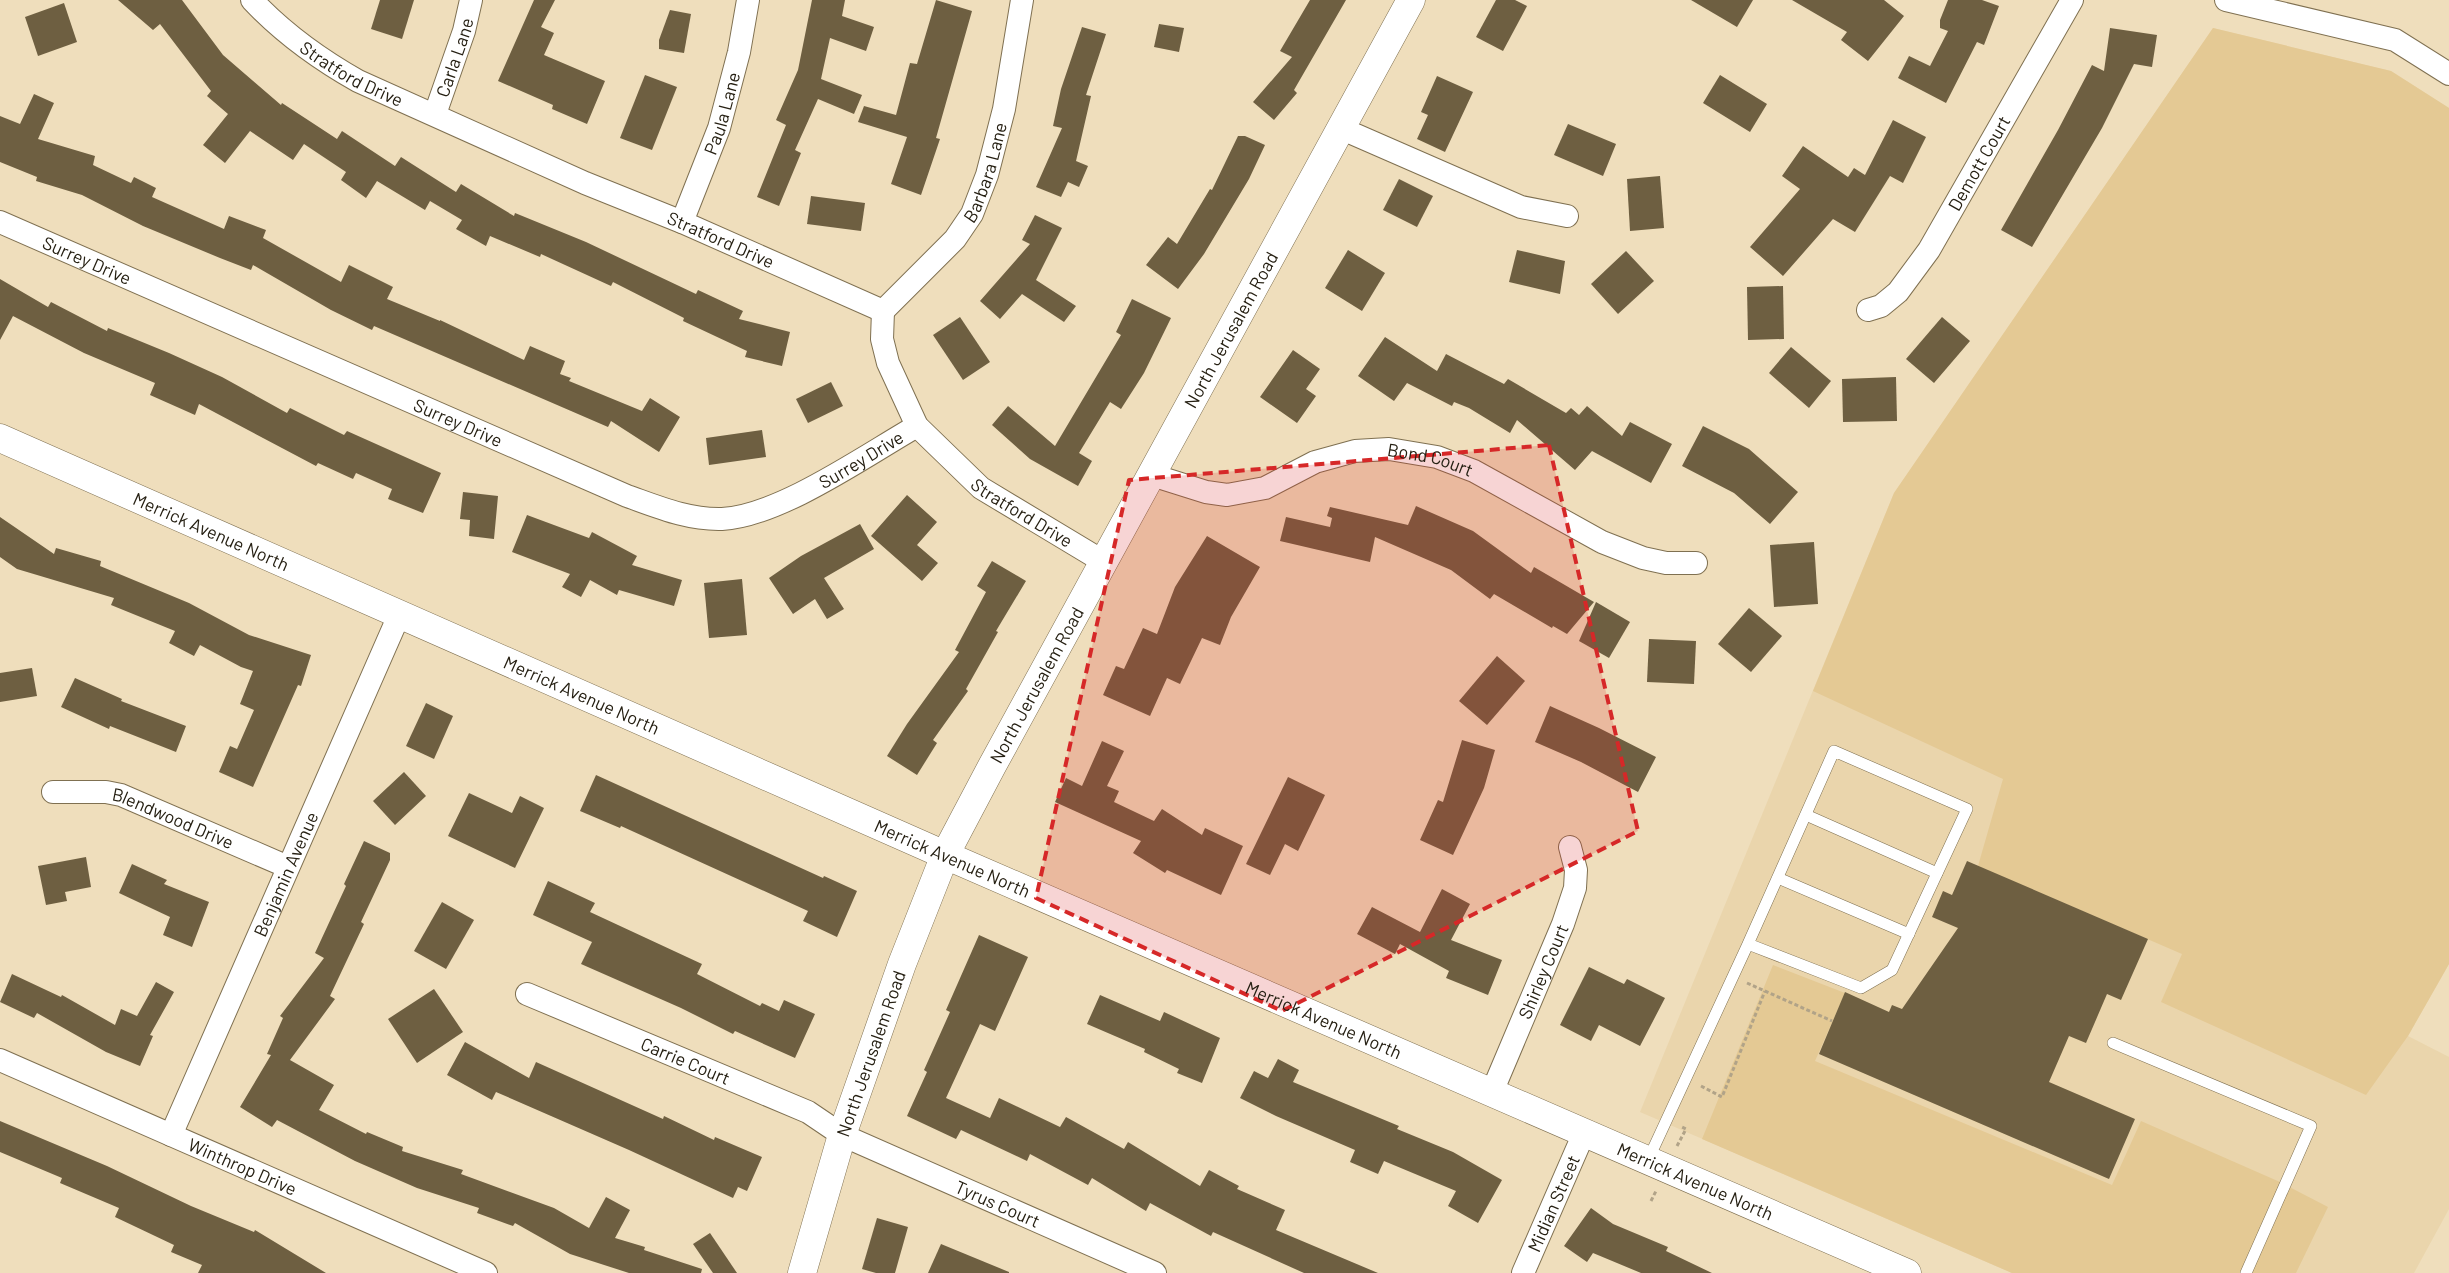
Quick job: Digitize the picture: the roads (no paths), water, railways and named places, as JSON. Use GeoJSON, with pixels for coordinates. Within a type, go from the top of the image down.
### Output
{"type":"FeatureCollection","features":[{"type":"Feature","properties":{"kind":"main road","name":"North Jerusalem Road"},"geometry":{"type":"LineString","coordinates":[[802,1273],[842,1135],[902,964],[945,855],[1411,0]]}},
{"type":"Feature","properties":{"kind":"main road","name":"Merrick Avenue North"},"geometry":{"type":"LineString","coordinates":[[0,438],[945,855],[1907,1273]]}},
{"type":"Feature","properties":{"kind":"street","name":"Stratford Drive"},"geometry":{"type":"LineString","coordinates":[[252,0],[272,21],[327,64],[358,81],[883,311],[882,339],[888,363],[918,426],[981,488],[1104,562]]}},
{"type":"Feature","properties":{"kind":"street","name":"Carla Lane"},"geometry":{"type":"LineString","coordinates":[[435,114],[464,31],[471,0]]}},
{"type":"Feature","properties":{"kind":"street","name":"Paula Lane"},"geometry":{"type":"LineString","coordinates":[[682,222],[719,128],[739,52],[748,0]]}},
{"type":"Feature","properties":{"kind":"street","name":"Barbara Lane"},"geometry":{"type":"LineString","coordinates":[[883,311],[955,239],[972,214],[987,175],[1004,109],[1022,0]]}},
{"type":"Feature","properties":{"kind":"street","name":"Demott Court"},"geometry":{"type":"LineString","coordinates":[[1868,310],[1882,306],[1898,292],[1929,250],[2072,0]]}},
{"type":"Feature","properties":{"kind":"street"},"geometry":{"type":"LineString","coordinates":[[2226,0],[2395,40],[2449,74]]}},
{"type":"Feature","properties":{"kind":"street"},"geometry":{"type":"LineString","coordinates":[[1340,128],[1521,207],[1567,216]]}},
{"type":"Feature","properties":{"kind":"street","name":"Surrey Drive"},"geometry":{"type":"LineString","coordinates":[[0,222],[626,496],[679,515],[723,519],[762,511],[802,493],[918,426]]}},
{"type":"Feature","properties":{"kind":"street","name":"Bond Court"},"geometry":{"type":"LineString","coordinates":[[1152,475],[1206,492],[1227,495],[1265,488],[1315,462],[1355,451],[1388,449],[1437,456],[1474,470],[1602,542],[1643,558],[1666,563],[1696,563]]}},
{"type":"Feature","properties":{"kind":"street","name":"Benjamin Avenue"},"geometry":{"type":"LineString","coordinates":[[171,1135],[400,613]]}},
{"type":"Feature","properties":{"kind":"street","name":"Blendwood Drive"},"geometry":{"type":"LineString","coordinates":[[53,792],[106,792],[121,795],[288,867]]}},
{"type":"Feature","properties":{"kind":"street","name":"Shirley Court"},"geometry":{"type":"LineString","coordinates":[[1492,1092],[1562,924],[1575,888],[1576,870],[1570,847]]}},
{"type":"Feature","properties":{"kind":"street","name":"Carrie Court"},"geometry":{"type":"LineString","coordinates":[[527,994],[808,1112],[842,1135]]}},
{"type":"Feature","properties":{"kind":"street","name":"Winthrop Drive"},"geometry":{"type":"LineString","coordinates":[[0,1060],[486,1273]]}},
{"type":"Feature","properties":{"kind":"street","name":"Midian Street"},"geometry":{"type":"LineString","coordinates":[[1523,1273],[1584,1133]]}},
{"type":"Feature","properties":{"kind":"street","name":"Tyrus Court"},"geometry":{"type":"LineString","coordinates":[[842,1135],[1154,1273]]}},
{"type":"Feature","properties":{"kind":"lane"},"geometry":{"type":"LineString","coordinates":[[1657,1164],[1748,944],[1834,751],[1967,809],[1892,970],[1861,988],[1748,944]]}},
{"type":"Feature","properties":{"kind":"lane"},"geometry":{"type":"LineString","coordinates":[[1806,815],[1937,873]]}},
{"type":"Feature","properties":{"kind":"lane"},"geometry":{"type":"LineString","coordinates":[[1778,878],[1909,934]]}},
{"type":"Feature","properties":{"kind":"lane"},"geometry":{"type":"LineString","coordinates":[[2112,1042],[2311,1126],[2246,1273]]}}]}
